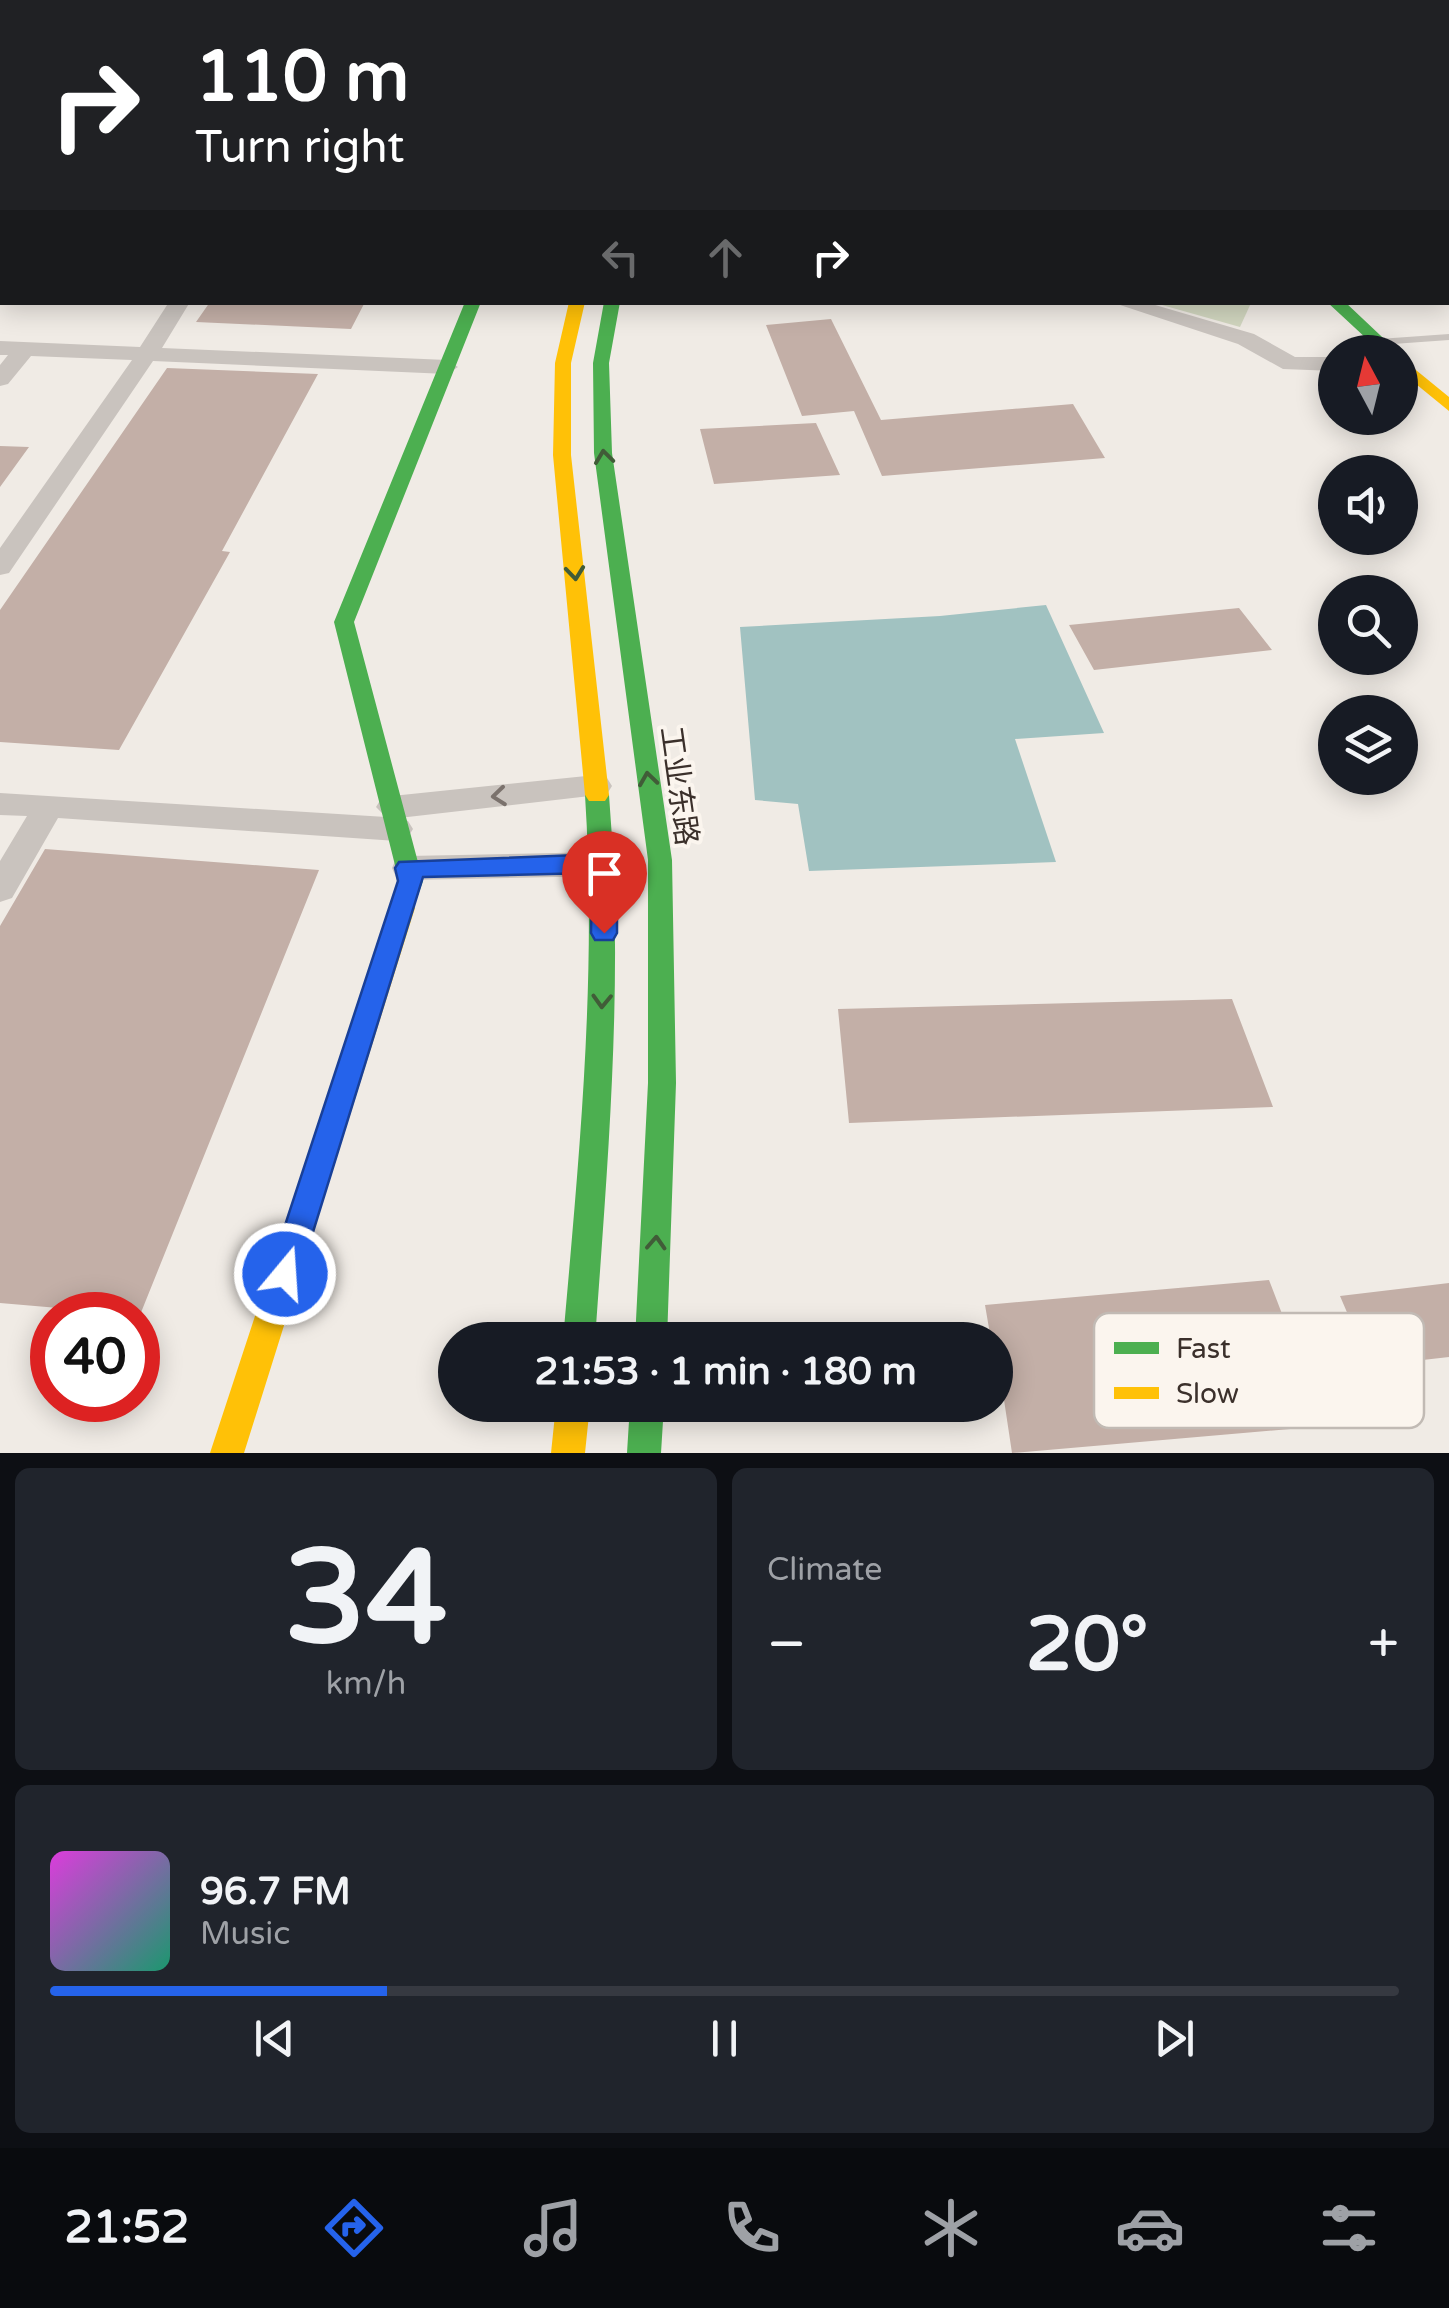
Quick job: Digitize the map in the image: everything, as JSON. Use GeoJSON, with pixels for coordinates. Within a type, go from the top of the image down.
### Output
{"type":"FeatureCollection","features":[{"type":"Feature","properties":{"kind":"main road"},"geometry":{"type":"LineString","coordinates":[[227,1453],[411,881],[344,622],[472,305]]}},
{"type":"Feature","properties":{"kind":"main road"},"geometry":{"type":"LineString","coordinates":[[575,305],[563,363],[562,455],[604,864],[599,1084],[579,1322]]}},
{"type":"Feature","properties":{"kind":"main road","name":"工业东路"},"geometry":{"type":"LineString","coordinates":[[611,305],[601,363],[603,452],[660,860],[662,1083],[651,1322]]}},
{"type":"Feature","properties":{"kind":"main road"},"geometry":{"type":"LineString","coordinates":[[1337,305],[1370,335]]}},
{"type":"Feature","properties":{"kind":"main road"},"geometry":{"type":"LineString","coordinates":[[1418,378],[1449,406]]}},
{"type":"Feature","properties":{"kind":"main road"},"geometry":{"type":"LineString","coordinates":[[568,1453],[571,1422]]}},
{"type":"Feature","properties":{"kind":"main road"},"geometry":{"type":"LineString","coordinates":[[644,1453],[646,1422]]}},
{"type":"Feature","properties":{"kind":"street"},"geometry":{"type":"LineString","coordinates":[[0,567],[178,305]]}},
{"type":"Feature","properties":{"kind":"street"},"geometry":{"type":"LineString","coordinates":[[1131,305],[1246,339],[1291,364],[1318,364]]}},
{"type":"Feature","properties":{"kind":"street"},"geometry":{"type":"LineString","coordinates":[[0,348],[447,368]]}},
{"type":"Feature","properties":{"kind":"street"},"geometry":{"type":"LineString","coordinates":[[0,380],[26,349]]}},
{"type":"Feature","properties":{"kind":"street"},"geometry":{"type":"LineString","coordinates":[[0,804],[395,818],[596,786]]}},
{"type":"Feature","properties":{"kind":"street"},"geometry":{"type":"LineString","coordinates":[[0,889],[49,806]]}},
{"type":"Feature","properties":{"kind":"street"},"geometry":{"type":"LineString","coordinates":[[408,868],[604,864]]}},
{"type":"Feature","properties":{"kind":"lane"},"geometry":{"type":"LineString","coordinates":[[1418,342],[1449,337]]}},
{"type":"Feature","properties":{"kind":"green space"},"geometry":{"type":"Polygon","coordinates":[[[1162,305],[1250,305],[1240,327],[1162,305]]]}},
{"type":"Feature","properties":{"kind":"water"},"geometry":{"type":"Polygon","coordinates":[[[1046,605],[1104,733],[1015,739],[1056,862],[809,871],[798,804],[755,800],[740,627],[940,616],[1046,605]]]}},
{"type":"Feature","properties":{"kind":"building"},"geometry":{"type":"Polygon","coordinates":[[[208,305],[363,305],[351,329],[196,322],[208,305]]]}},
{"type":"Feature","properties":{"kind":"building"},"geometry":{"type":"Polygon","coordinates":[[[831,319],[881,420],[1073,404],[1105,458],[882,476],[854,411],[802,416],[766,325],[831,319]]]}},
{"type":"Feature","properties":{"kind":"building"},"geometry":{"type":"Polygon","coordinates":[[[167,368],[318,374],[222,551],[230,552],[119,750],[0,742],[0,610],[167,368]]]}},
{"type":"Feature","properties":{"kind":"building"},"geometry":{"type":"Polygon","coordinates":[[[816,423],[840,475],[714,484],[700,429],[816,423]]]}},
{"type":"Feature","properties":{"kind":"building"},"geometry":{"type":"Polygon","coordinates":[[[0,446],[29,447],[0,487],[0,446]]]}},
{"type":"Feature","properties":{"kind":"building"},"geometry":{"type":"Polygon","coordinates":[[[1239,608],[1272,650],[1094,670],[1069,625],[1239,608]]]}},
{"type":"Feature","properties":{"kind":"building"},"geometry":{"type":"Polygon","coordinates":[[[45,849],[319,870],[149,1292],[30,1292],[30,1306],[0,1303],[0,926],[45,849]]]}},
{"type":"Feature","properties":{"kind":"building"},"geometry":{"type":"Polygon","coordinates":[[[1232,999],[1273,1107],[849,1123],[838,1009],[1232,999]]]}},
{"type":"Feature","properties":{"kind":"building"},"geometry":{"type":"Polygon","coordinates":[[[1269,1280],[1282,1313],[1094,1313],[1094,1428],[1302,1428],[1012,1453],[1007,1422],[1013,1422],[1013,1322],[988,1322],[985,1305],[1269,1280]]]}},
{"type":"Feature","properties":{"kind":"building"},"geometry":{"type":"Polygon","coordinates":[[[1449,1283],[1449,1357],[1424,1360],[1424,1313],[1347,1313],[1340,1296],[1449,1283]]]}},
{"type":"Feature","properties":{"kind":"traffic: fast"},"geometry":{"type":"LineString","coordinates":[[402,908],[411,881],[344,622],[472,305]]}},
{"type":"Feature","properties":{"kind":"traffic: fast"},"geometry":{"type":"LineString","coordinates":[[611,305],[601,363],[603,453],[660,860],[662,1083],[652,1322]]}},
{"type":"Feature","properties":{"kind":"traffic: fast"},"geometry":{"type":"LineString","coordinates":[[1338,305],[1371,335]]}},
{"type":"Feature","properties":{"kind":"traffic: fast"},"geometry":{"type":"LineString","coordinates":[[580,1322],[603,1000],[604,931],[597,795]]}},
{"type":"Feature","properties":{"kind":"traffic: fast"},"geometry":{"type":"LineString","coordinates":[[644,1453],[646,1422]]}},
{"type":"Feature","properties":{"kind":"traffic: slow"},"geometry":{"type":"LineString","coordinates":[[576,305],[563,363],[562,455],[597,795]]}},
{"type":"Feature","properties":{"kind":"traffic: slow"},"geometry":{"type":"LineString","coordinates":[[1418,378],[1449,406]]}},
{"type":"Feature","properties":{"kind":"traffic: slow"},"geometry":{"type":"LineString","coordinates":[[227,1453],[402,908]]}},
{"type":"Feature","properties":{"kind":"traffic: slow"},"geometry":{"type":"LineString","coordinates":[[568,1453],[571,1422]]}},
{"type":"Feature","properties":{"kind":"route"},"geometry":{"type":"LineString","coordinates":[[285,1274],[411,881],[408,868],[604,864],[604,933]]}}]}
